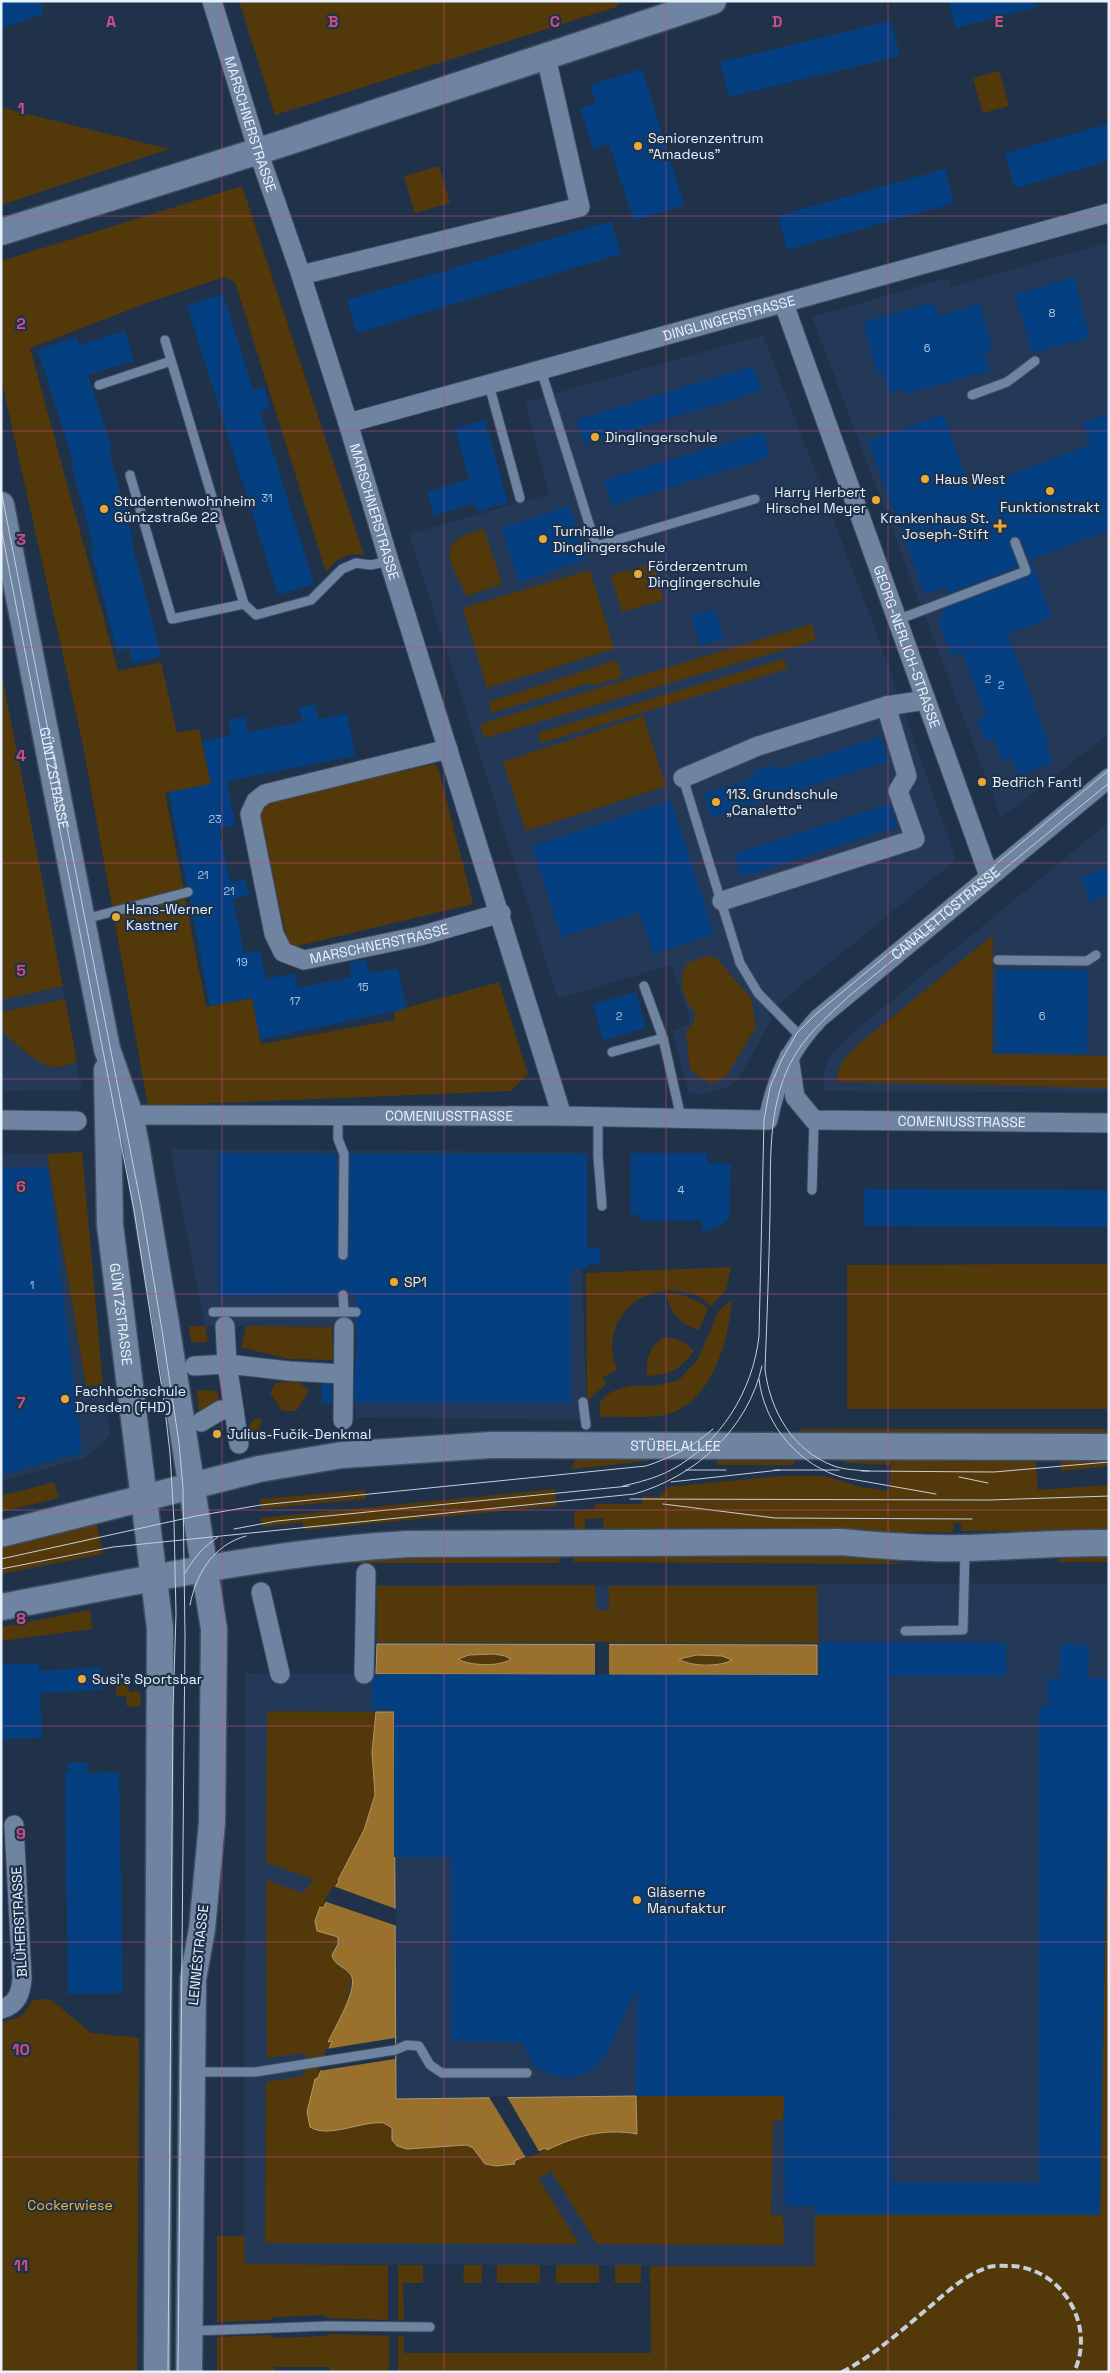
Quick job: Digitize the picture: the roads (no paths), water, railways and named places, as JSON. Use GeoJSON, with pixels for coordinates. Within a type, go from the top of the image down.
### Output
{"type":"FeatureCollection","features":[{"type":"Feature","properties":{"kind":"main road"},"geometry":{"type":"LineString","coordinates":[[1,232],[546,58],[665,9],[713,1]]}},
{"type":"Feature","properties":{"kind":"main road","name":"GÜNTZSTRASSE"},"geometry":{"type":"LineString","coordinates":[[1,505],[107,1049],[130,1115],[205,1569]]}},
{"type":"Feature","properties":{"kind":"main road","name":"GÜNTZSTRASSE"},"geometry":{"type":"LineString","coordinates":[[107,1049],[110,1225],[155,1578]]}},
{"type":"Feature","properties":{"kind":"main road","name":"STÜBELALLEE"},"geometry":{"type":"LineString","coordinates":[[1,1534],[244,1473],[342,1455],[491,1445],[1109,1447]]}},
{"type":"Feature","properties":{"kind":"main road"},"geometry":{"type":"LineString","coordinates":[[1,1607],[205,1569],[346,1547],[407,1544],[842,1542],[907,1548],[965,1548],[1109,1543]]}},
{"type":"Feature","properties":{"kind":"main road","name":"LENNÉSTRASSE"},"geometry":{"type":"LineString","coordinates":[[188,2372],[193,1979],[202,1928],[212,1824],[214,1629],[205,1569]]}},
{"type":"Feature","properties":{"kind":"main road"},"geometry":{"type":"LineString","coordinates":[[155,1578],[160,1628],[157,2372]]}},
{"type":"Feature","properties":{"kind":"street","name":"MARSCHNERSTRASSE"},"geometry":{"type":"LineString","coordinates":[[212,1],[258,151],[301,275],[348,423],[389,561],[501,913],[562,1116]]}},
{"type":"Feature","properties":{"kind":"street"},"geometry":{"type":"LineString","coordinates":[[301,275],[580,207],[546,58]]}},
{"type":"Feature","properties":{"kind":"street","name":"DINGLINGERSTRASSE"},"geometry":{"type":"LineString","coordinates":[[348,423],[1109,213]]}},
{"type":"Feature","properties":{"kind":"street","name":"GEORG-NERLICH-STRASSE"},"geometry":{"type":"LineString","coordinates":[[784,304],[989,876]]}},
{"type":"Feature","properties":{"kind":"street"},"geometry":{"type":"LineString","coordinates":[[684,778],[758,746],[886,706],[926,700]]}},
{"type":"Feature","properties":{"kind":"street"},"geometry":{"type":"LineString","coordinates":[[722,901],[915,838],[898,791],[907,776],[886,706]]}},
{"type":"Feature","properties":{"kind":"street","name":"MARSCHNERSTRASSE"},"geometry":{"type":"LineString","coordinates":[[448,748],[265,794],[256,801],[250,814],[274,934],[283,952],[304,960],[420,936],[501,913]]}},
{"type":"Feature","properties":{"kind":"street","name":"CANALETTOSTRASSE"},"geometry":{"type":"LineString","coordinates":[[768,1120],[774,1088],[788,1057],[801,1037],[844,995],[1109,778]]}},
{"type":"Feature","properties":{"kind":"street"},"geometry":{"type":"LineString","coordinates":[[788,1057],[795,1097],[814,1120]]}},
{"type":"Feature","properties":{"kind":"street","name":"COMENIUSSTRASSE"},"geometry":{"type":"LineString","coordinates":[[130,1115],[562,1116],[768,1120]]}},
{"type":"Feature","properties":{"kind":"street"},"geometry":{"type":"LineString","coordinates":[[1,1120],[78,1122]]}},
{"type":"Feature","properties":{"kind":"street","name":"COMENIUSSTRASSE"},"geometry":{"type":"LineString","coordinates":[[814,1120],[1109,1123]]}},
{"type":"Feature","properties":{"kind":"street"},"geometry":{"type":"LineString","coordinates":[[343,1420],[343,1374],[348,1317]]}},
{"type":"Feature","properties":{"kind":"street"},"geometry":{"type":"LineString","coordinates":[[224,1326],[227,1364],[239,1444]]}},
{"type":"Feature","properties":{"kind":"street"},"geometry":{"type":"LineString","coordinates":[[194,1366],[227,1364],[289,1371],[343,1374]]}},
{"type":"Feature","properties":{"kind":"street"},"geometry":{"type":"LineString","coordinates":[[201,1422],[221,1410],[234,1410]]}},
{"type":"Feature","properties":{"kind":"street"},"geometry":{"type":"LineString","coordinates":[[364,1674],[366,1573]]}},
{"type":"Feature","properties":{"kind":"street"},"geometry":{"type":"LineString","coordinates":[[260,1592],[280,1674]]}},
{"type":"Feature","properties":{"kind":"street","name":"BLÜHERSTRASSE"},"geometry":{"type":"LineString","coordinates":[[1,2009],[8,2007],[18,1999],[22,1978],[14,1825]]}},
{"type":"Feature","properties":{"kind":"lane"},"geometry":{"type":"LineString","coordinates":[[164,340],[244,604],[256,615],[311,600],[342,569],[356,563],[371,565],[389,561]]}},
{"type":"Feature","properties":{"kind":"lane"},"geometry":{"type":"LineString","coordinates":[[99,385],[171,361]]}},
{"type":"Feature","properties":{"kind":"lane"},"geometry":{"type":"LineString","coordinates":[[972,395],[1008,382],[1034,361]]}},
{"type":"Feature","properties":{"kind":"lane"},"geometry":{"type":"LineString","coordinates":[[541,370],[596,546],[755,499]]}},
{"type":"Feature","properties":{"kind":"lane"},"geometry":{"type":"LineString","coordinates":[[488,385],[520,498]]}},
{"type":"Feature","properties":{"kind":"lane"},"geometry":{"type":"LineString","coordinates":[[130,475],[172,619],[244,604]]}},
{"type":"Feature","properties":{"kind":"lane"},"geometry":{"type":"LineString","coordinates":[[897,620],[1026,571],[1015,542]]}},
{"type":"Feature","properties":{"kind":"lane"},"geometry":{"type":"LineString","coordinates":[[684,778],[740,963],[747,978],[758,993],[801,1037]]}},
{"type":"Feature","properties":{"kind":"lane"},"geometry":{"type":"LineString","coordinates":[[82,920],[188,892]]}},
{"type":"Feature","properties":{"kind":"lane"},"geometry":{"type":"LineString","coordinates":[[998,960],[1087,961],[1096,955]]}},
{"type":"Feature","properties":{"kind":"lane"},"geometry":{"type":"LineString","coordinates":[[644,986],[663,1038],[681,1118]]}},
{"type":"Feature","properties":{"kind":"lane"},"geometry":{"type":"LineString","coordinates":[[612,1052],[663,1038]]}},
{"type":"Feature","properties":{"kind":"lane"},"geometry":{"type":"LineString","coordinates":[[338,1116],[338,1139],[344,1154],[343,1255]]}},
{"type":"Feature","properties":{"kind":"lane"},"geometry":{"type":"LineString","coordinates":[[598,1117],[598,1156],[602,1206]]}},
{"type":"Feature","properties":{"kind":"lane"},"geometry":{"type":"LineString","coordinates":[[812,1190],[814,1120]]}},
{"type":"Feature","properties":{"kind":"lane"},"geometry":{"type":"LineString","coordinates":[[213,1312],[348,1317],[343,1295]]}},
{"type":"Feature","properties":{"kind":"lane"},"geometry":{"type":"LineString","coordinates":[[583,1402],[586,1425]]}},
{"type":"Feature","properties":{"kind":"lane"},"geometry":{"type":"LineString","coordinates":[[905,1631],[963,1630],[965,1548]]}},
{"type":"Feature","properties":{"kind":"lane"},"geometry":{"type":"LineString","coordinates":[[191,2072],[255,2072],[395,2050],[407,2045],[419,2046],[430,2065],[442,2073],[527,2073]]}},
{"type":"Feature","properties":{"kind":"lane"},"geometry":{"type":"LineString","coordinates":[[189,2331],[328,2326],[430,2327]]}},
{"type":"Feature","properties":{"kind":"tram line"},"geometry":{"type":"LineString","coordinates":[[1,490],[142,1210],[179,1443],[183,1488],[185,1637],[178,2372]]}},
{"type":"Feature","properties":{"kind":"tram line"},"geometry":{"type":"LineString","coordinates":[[1,528],[134,1210],[164,1401],[170,1453],[176,1614],[173,1708],[168,2372]]}},
{"type":"Feature","properties":{"kind":"tram line"},"geometry":{"type":"LineString","coordinates":[[623,1486],[648,1480],[665,1473],[689,1459],[705,1446],[731,1414],[750,1376],[759,1336],[764,1120],[770,1087],[782,1059],[797,1033],[816,1014],[1109,770]]}},
{"type":"Feature","properties":{"kind":"tram line"},"geometry":{"type":"LineString","coordinates":[[869,1471],[834,1466],[819,1459],[795,1440],[778,1414],[768,1385],[765,1369],[771,1157],[774,1118],[783,1082],[795,1054],[816,1028],[849,996],[1109,783]]}},
{"type":"Feature","properties":{"kind":"tram line"},"geometry":{"type":"LineString","coordinates":[[1,1569],[113,1547],[634,1494],[678,1476],[698,1463],[716,1447],[745,1410],[755,1389],[762,1366]]}},
{"type":"Feature","properties":{"kind":"tram line"},"geometry":{"type":"LineString","coordinates":[[759,1379],[762,1396],[777,1428],[787,1442],[813,1464],[845,1478],[936,1494]]}},
{"type":"Feature","properties":{"kind":"tram line"},"geometry":{"type":"LineString","coordinates":[[1,1559],[196,1516],[261,1505],[646,1466],[681,1451],[713,1429]]}},
{"type":"Feature","properties":{"kind":"tram line"},"geometry":{"type":"LineString","coordinates":[[861,1471],[994,1472],[1109,1462]]}},
{"type":"Feature","properties":{"kind":"tram line"},"geometry":{"type":"LineString","coordinates":[[686,1470],[726,1470]]}},
{"type":"Feature","properties":{"kind":"tram line"},"geometry":{"type":"LineString","coordinates":[[774,1470],[839,1470]]}},
{"type":"Feature","properties":{"kind":"tram line"},"geometry":{"type":"LineString","coordinates":[[671,1482],[780,1470]]}},
{"type":"Feature","properties":{"kind":"tram line"},"geometry":{"type":"LineString","coordinates":[[959,1477],[988,1483]]}},
{"type":"Feature","properties":{"kind":"tram line"},"geometry":{"type":"LineString","coordinates":[[234,1529],[277,1521],[629,1486]]}},
{"type":"Feature","properties":{"kind":"tram line"},"geometry":{"type":"LineString","coordinates":[[630,1499],[989,1500],[1109,1496]]}},
{"type":"Feature","properties":{"kind":"tram line"},"geometry":{"type":"LineString","coordinates":[[663,1504],[775,1518],[972,1519]]}},
{"type":"Feature","properties":{"kind":"tram line"},"geometry":{"type":"LineString","coordinates":[[190,1605],[197,1582],[208,1562],[224,1546],[246,1536]]}},
{"type":"Feature","properties":{"kind":"tram line"},"geometry":{"type":"LineString","coordinates":[[185,1573],[199,1553],[218,1537]]}},
{"type":"Feature","properties":{"kind":"railway"},"geometry":{"type":"LineString","coordinates":[[842,2372],[878,2349],[952,2288],[979,2271],[992,2266],[1012,2266],[1030,2270],[1046,2277],[1060,2289],[1070,2303],[1077,2319],[1081,2336],[1080,2354],[1074,2372]]}},
{"type":"Feature","properties":{"kind":"place","name":"Seniorenzentrum \"Amadeus\""},"geometry":{"type":"Point","coordinates":[638,146]}},
{"type":"Feature","properties":{"kind":"place","name":"Dinglingerschule"},"geometry":{"type":"Point","coordinates":[595,437]}},
{"type":"Feature","properties":{"kind":"place","name":"Haus West"},"geometry":{"type":"Point","coordinates":[925,479]}},
{"type":"Feature","properties":{"kind":"place","name":"Funktionstrakt"},"geometry":{"type":"Point","coordinates":[1050,491]}},
{"type":"Feature","properties":{"kind":"place","name":"Harry Herbert Hirschel Meyer"},"geometry":{"type":"Point","coordinates":[876,500]}},
{"type":"Feature","properties":{"kind":"place","name":"Studentenwohnheim Güntzstraße 22"},"geometry":{"type":"Point","coordinates":[104,509]}},
{"type":"Feature","properties":{"kind":"place","name":"Krankenhaus St. Joseph-Stift"},"geometry":{"type":"Point","coordinates":[1000,526]}},
{"type":"Feature","properties":{"kind":"place","name":"Turnhalle Dinglingerschule"},"geometry":{"type":"Point","coordinates":[543,539]}},
{"type":"Feature","properties":{"kind":"place","name":"Förderzentrum Dinglingerschule"},"geometry":{"type":"Point","coordinates":[638,574]}},
{"type":"Feature","properties":{"kind":"place","name":"Bedřich Fantl"},"geometry":{"type":"Point","coordinates":[982,782]}},
{"type":"Feature","properties":{"kind":"place","name":"113. Grundschule „Canaletto“"},"geometry":{"type":"Point","coordinates":[716,802]}},
{"type":"Feature","properties":{"kind":"place","name":"Hans-Werner Kastner"},"geometry":{"type":"Point","coordinates":[116,917]}},
{"type":"Feature","properties":{"kind":"place","name":"SP1"},"geometry":{"type":"Point","coordinates":[394,1282]}},
{"type":"Feature","properties":{"kind":"place","name":"Fachhochschule Dresden (FHD)"},"geometry":{"type":"Point","coordinates":[65,1399]}},
{"type":"Feature","properties":{"kind":"place","name":"Julius-Fučík-Denkmal"},"geometry":{"type":"Point","coordinates":[217,1434]}},
{"type":"Feature","properties":{"kind":"place","name":"Susi's Sportsbar"},"geometry":{"type":"Point","coordinates":[82,1679]}},
{"type":"Feature","properties":{"kind":"place","name":"Gläserne Manufaktur"},"geometry":{"type":"Point","coordinates":[637,1900]}},
{"type":"Feature","properties":{"kind":"park label","name":"Cockerwiese"},"geometry":{"type":"Point","coordinates":[70,2205]}}]}
